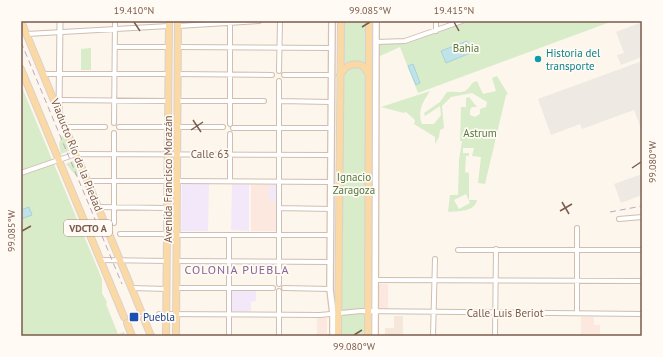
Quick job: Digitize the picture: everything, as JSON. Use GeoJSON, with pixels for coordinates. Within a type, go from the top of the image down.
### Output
{"type":"FeatureCollection","features":[{"type":"Feature","properties":{"kind":"main road","name":"Viaducto Río de la Piedad"},"geometry":{"type":"LineString","coordinates":[[21,21],[132,288],[140,311]]}},
{"type":"Feature","properties":{"kind":"main road"},"geometry":{"type":"LineString","coordinates":[[332,21],[330,289],[338,336]]}},
{"type":"Feature","properties":{"kind":"main road"},"geometry":{"type":"LineString","coordinates":[[333,336],[335,314],[341,21]]}},
{"type":"Feature","properties":{"kind":"main road"},"geometry":{"type":"LineString","coordinates":[[369,21],[368,218],[371,312],[375,336]]}},
{"type":"Feature","properties":{"kind":"main road"},"geometry":{"type":"LineString","coordinates":[[368,336],[375,280],[374,214],[376,21]]}},
{"type":"Feature","properties":{"kind":"main road","name":"Avenida Francisco Morazán"},"geometry":{"type":"LineString","coordinates":[[176,336],[178,23]]}},
{"type":"Feature","properties":{"kind":"main road","name":"Avenida Francisco Morazán"},"geometry":{"type":"LineString","coordinates":[[166,336],[169,24]]}},
{"type":"Feature","properties":{"kind":"main road"},"geometry":{"type":"LineString","coordinates":[[340,76],[346,67],[353,64],[363,66],[369,75]]}},
{"type":"Feature","properties":{"kind":"main road","name":"Viaducto Río de la Piedad"},"geometry":{"type":"LineString","coordinates":[[21,69],[132,336]]}},
{"type":"Feature","properties":{"kind":"main road"},"geometry":{"type":"LineString","coordinates":[[368,207],[374,214]]}},
{"type":"Feature","properties":{"kind":"main road"},"geometry":{"type":"LineString","coordinates":[[368,218],[374,214]]}},
{"type":"Feature","properties":{"kind":"main road"},"geometry":{"type":"LineString","coordinates":[[144,319],[151,336]]}},
{"type":"Feature","properties":{"kind":"street"},"geometry":{"type":"LineString","coordinates":[[59,113],[60,21]]}},
{"type":"Feature","properties":{"kind":"street"},"geometry":{"type":"LineString","coordinates":[[114,123],[115,21]]}},
{"type":"Feature","properties":{"kind":"street"},"geometry":{"type":"LineString","coordinates":[[178,23],[259,21]]}},
{"type":"Feature","properties":{"kind":"street"},"geometry":{"type":"LineString","coordinates":[[279,71],[280,21]]}},
{"type":"Feature","properties":{"kind":"street"},"geometry":{"type":"LineString","coordinates":[[436,21],[436,31]]}},
{"type":"Feature","properties":{"kind":"street"},"geometry":{"type":"LineString","coordinates":[[376,42],[405,41],[462,21]]}},
{"type":"Feature","properties":{"kind":"street"},"geometry":{"type":"LineString","coordinates":[[230,22],[230,124]]}},
{"type":"Feature","properties":{"kind":"street"},"geometry":{"type":"LineString","coordinates":[[26,34],[115,29],[169,24]]}},
{"type":"Feature","properties":{"kind":"street"},"geometry":{"type":"LineString","coordinates":[[115,47],[168,47]]}},
{"type":"Feature","properties":{"kind":"street"},"geometry":{"type":"LineString","coordinates":[[177,48],[331,48]]}},
{"type":"Feature","properties":{"kind":"street"},"geometry":{"type":"LineString","coordinates":[[43,74],[168,74]]}},
{"type":"Feature","properties":{"kind":"street"},"geometry":{"type":"LineString","coordinates":[[177,74],[272,75]]}},
{"type":"Feature","properties":{"kind":"street"},"geometry":{"type":"LineString","coordinates":[[284,75],[331,75]]}},
{"type":"Feature","properties":{"kind":"street"},"geometry":{"type":"LineString","coordinates":[[279,82],[279,284]]}},
{"type":"Feature","properties":{"kind":"street"},"geometry":{"type":"LineString","coordinates":[[60,100],[168,101]]}},
{"type":"Feature","properties":{"kind":"street"},"geometry":{"type":"LineString","coordinates":[[177,101],[264,101]]}},
{"type":"Feature","properties":{"kind":"street"},"geometry":{"type":"LineString","coordinates":[[279,101],[331,102]]}},
{"type":"Feature","properties":{"kind":"street"},"geometry":{"type":"LineString","coordinates":[[65,127],[105,127]]}},
{"type":"Feature","properties":{"kind":"street"},"geometry":{"type":"LineString","coordinates":[[119,127],[168,127]]}},
{"type":"Feature","properties":{"kind":"street"},"geometry":{"type":"LineString","coordinates":[[177,127],[223,128]]}},
{"type":"Feature","properties":{"kind":"street"},"geometry":{"type":"LineString","coordinates":[[233,128],[331,128]]}},
{"type":"Feature","properties":{"kind":"street"},"geometry":{"type":"LineString","coordinates":[[114,133],[114,223]]}},
{"type":"Feature","properties":{"kind":"street"},"geometry":{"type":"LineString","coordinates":[[230,134],[230,181]]}},
{"type":"Feature","properties":{"kind":"street","name":"Calle 63"},"geometry":{"type":"LineString","coordinates":[[21,173],[76,154],[331,155]]}},
{"type":"Feature","properties":{"kind":"street"},"geometry":{"type":"LineString","coordinates":[[87,181],[168,181]]}},
{"type":"Feature","properties":{"kind":"street"},"geometry":{"type":"LineString","coordinates":[[177,181],[331,182]]}},
{"type":"Feature","properties":{"kind":"street"},"geometry":{"type":"LineString","coordinates":[[98,207],[167,208]]}},
{"type":"Feature","properties":{"kind":"street"},"geometry":{"type":"LineString","coordinates":[[279,208],[331,209]]}},
{"type":"Feature","properties":{"kind":"street"},"geometry":{"type":"LineString","coordinates":[[619,219],[642,218]]}},
{"type":"Feature","properties":{"kind":"street"},"geometry":{"type":"LineString","coordinates":[[577,228],[577,313]]}},
{"type":"Feature","properties":{"kind":"street"},"geometry":{"type":"LineString","coordinates":[[120,234],[167,234]]}},
{"type":"Feature","properties":{"kind":"street"},"geometry":{"type":"LineString","coordinates":[[176,235],[330,236]]}},
{"type":"Feature","properties":{"kind":"street"},"geometry":{"type":"LineString","coordinates":[[229,235],[229,336]]}},
{"type":"Feature","properties":{"kind":"street"},"geometry":{"type":"LineString","coordinates":[[495,336],[496,249]]}},
{"type":"Feature","properties":{"kind":"street"},"geometry":{"type":"LineString","coordinates":[[458,250],[642,250]]}},
{"type":"Feature","properties":{"kind":"street"},"geometry":{"type":"LineString","coordinates":[[433,336],[435,259]]}},
{"type":"Feature","properties":{"kind":"street"},"geometry":{"type":"LineString","coordinates":[[101,260],[167,261]]}},
{"type":"Feature","properties":{"kind":"street"},"geometry":{"type":"LineString","coordinates":[[176,261],[330,262]]}},
{"type":"Feature","properties":{"kind":"street"},"geometry":{"type":"LineString","coordinates":[[375,280],[642,282]]}},
{"type":"Feature","properties":{"kind":"street"},"geometry":{"type":"LineString","coordinates":[[132,288],[167,289]]}},
{"type":"Feature","properties":{"kind":"street"},"geometry":{"type":"LineString","coordinates":[[176,288],[273,288]]}},
{"type":"Feature","properties":{"kind":"street"},"geometry":{"type":"LineString","coordinates":[[284,288],[330,289]]}},
{"type":"Feature","properties":{"kind":"street"},"geometry":{"type":"LineString","coordinates":[[279,291],[279,336]]}},
{"type":"Feature","properties":{"kind":"street","name":"Calle Luis Beriot"},"geometry":{"type":"LineString","coordinates":[[158,314],[279,315],[371,312],[434,312],[642,314]]}},
{"type":"Feature","properties":{"kind":"shaded area"},"geometry":{"type":"Polygon","coordinates":[[[642,22],[642,57],[621,65],[617,55],[624,53],[616,32],[642,22]]]}},
{"type":"Feature","properties":{"kind":"shaded area"},"geometry":{"type":"Polygon","coordinates":[[[642,61],[642,131],[634,110],[582,129],[580,124],[551,135],[538,99],[642,61]]]}},
{"type":"Feature","properties":{"kind":"shaded area"},"geometry":{"type":"Polygon","coordinates":[[[642,174],[642,195],[621,203],[614,184],[642,174]]]}},
{"type":"Feature","properties":{"kind":"shaded area"},"geometry":{"type":"Polygon","coordinates":[[[182,184],[209,184],[208,231],[181,231],[182,184]]]}},
{"type":"Feature","properties":{"kind":"shaded area"},"geometry":{"type":"Polygon","coordinates":[[[232,184],[249,185],[249,231],[231,230],[232,184]]]}},
{"type":"Feature","properties":{"kind":"shaded area"},"geometry":{"type":"Polygon","coordinates":[[[251,185],[269,185],[269,201],[276,201],[276,231],[251,231],[251,185]]]}},
{"type":"Feature","properties":{"kind":"shaded area"},"geometry":{"type":"Polygon","coordinates":[[[269,185],[276,185],[276,201],[269,201],[269,185]]]}},
{"type":"Feature","properties":{"kind":"shaded area"},"geometry":{"type":"Polygon","coordinates":[[[379,284],[388,284],[388,309],[379,308],[379,284]]]}},
{"type":"Feature","properties":{"kind":"shaded area"},"geometry":{"type":"Polygon","coordinates":[[[232,291],[256,291],[256,301],[251,302],[251,311],[232,311],[232,291]]]}},
{"type":"Feature","properties":{"kind":"shaded area"},"geometry":{"type":"Polygon","coordinates":[[[394,316],[403,316],[403,336],[385,336],[385,328],[394,328],[394,316]]]}},
{"type":"Feature","properties":{"kind":"shaded area"},"geometry":{"type":"Polygon","coordinates":[[[581,317],[594,317],[594,325],[600,325],[600,336],[581,336],[581,317]]]}},
{"type":"Feature","properties":{"kind":"shaded area"},"geometry":{"type":"Polygon","coordinates":[[[317,318],[327,318],[327,336],[317,336],[317,318]]]}},
{"type":"Feature","properties":{"kind":"green space","name":"Ignacio Zaragoza"},"geometry":{"type":"Polygon","coordinates":[[[342,21],[366,21],[367,209],[364,336],[340,336],[339,329],[342,308],[342,21]]]}},
{"type":"Feature","properties":{"kind":"green space"},"geometry":{"type":"Polygon","coordinates":[[[371,21],[374,21],[374,102],[371,99],[371,21]]]}},
{"type":"Feature","properties":{"kind":"green space","name":"Bahia"},"geometry":{"type":"Polygon","coordinates":[[[464,21],[613,21],[418,93],[400,47],[380,56],[380,40],[402,40],[408,43],[464,21]]]}},
{"type":"Feature","properties":{"kind":"green space"},"geometry":{"type":"Polygon","coordinates":[[[91,48],[91,70],[81,70],[81,49],[91,48]]]}},
{"type":"Feature","properties":{"kind":"green space","name":"Astrum"},"geometry":{"type":"Polygon","coordinates":[[[497,76],[508,94],[506,95],[485,184],[478,183],[481,157],[472,156],[474,148],[463,148],[463,153],[469,153],[469,156],[466,156],[465,172],[469,173],[469,200],[477,200],[476,204],[470,209],[448,212],[450,195],[458,195],[459,160],[462,141],[460,141],[461,107],[466,107],[466,98],[469,97],[477,107],[472,107],[470,110],[470,115],[475,117],[480,114],[480,109],[486,107],[487,102],[472,93],[451,97],[442,106],[444,128],[440,130],[439,137],[435,144],[435,137],[414,124],[415,120],[406,112],[404,113],[381,107],[430,91],[420,111],[420,115],[422,124],[434,124],[441,115],[440,106],[425,116],[424,113],[440,102],[447,92],[467,90],[472,83],[477,81],[483,94],[496,91],[492,78],[497,76]],[[466,194],[454,200],[459,209],[470,203],[466,194]]]}},
{"type":"Feature","properties":{"kind":"green space"},"geometry":{"type":"Polygon","coordinates":[[[21,85],[102,279],[102,293],[107,302],[106,304],[118,334],[124,332],[126,336],[21,336],[21,85]]]}},
{"type":"Feature","properties":{"kind":"green space"},"geometry":{"type":"Polygon","coordinates":[[[62,135],[71,150],[61,154],[59,144],[62,135]]]}},
{"type":"Feature","properties":{"kind":"green space"},"geometry":{"type":"Polygon","coordinates":[[[75,160],[78,176],[77,177],[66,164],[75,160]]]}},
{"type":"Feature","properties":{"kind":"water"},"geometry":{"type":"Polygon","coordinates":[[[467,41],[472,53],[470,51],[470,53],[446,63],[441,51],[467,41]]]}},
{"type":"Feature","properties":{"kind":"water"},"geometry":{"type":"Polygon","coordinates":[[[413,64],[420,83],[416,85],[408,66],[413,64]]]}},
{"type":"Feature","properties":{"kind":"water"},"geometry":{"type":"Polygon","coordinates":[[[29,207],[32,215],[21,219],[21,210],[29,207]]]}},
{"type":"Feature","properties":{"kind":"railway"},"geometry":{"type":"LineString","coordinates":[[21,42],[122,284]]}},
{"type":"Feature","properties":{"kind":"railway"},"geometry":{"type":"LineString","coordinates":[[610,212],[642,206]]}},
{"type":"Feature","properties":{"kind":"place","name":"Historia del transporte"},"geometry":{"type":"Point","coordinates":[538,59]}},
{"type":"Feature","properties":{"kind":"place","name":"Puebla"},"geometry":{"type":"Point","coordinates":[134,317]}},
{"type":"Feature","properties":{"kind":"district","name":"COLONIA PUEBLA"},"geometry":{"type":"Point","coordinates":[237,270]}}]}
